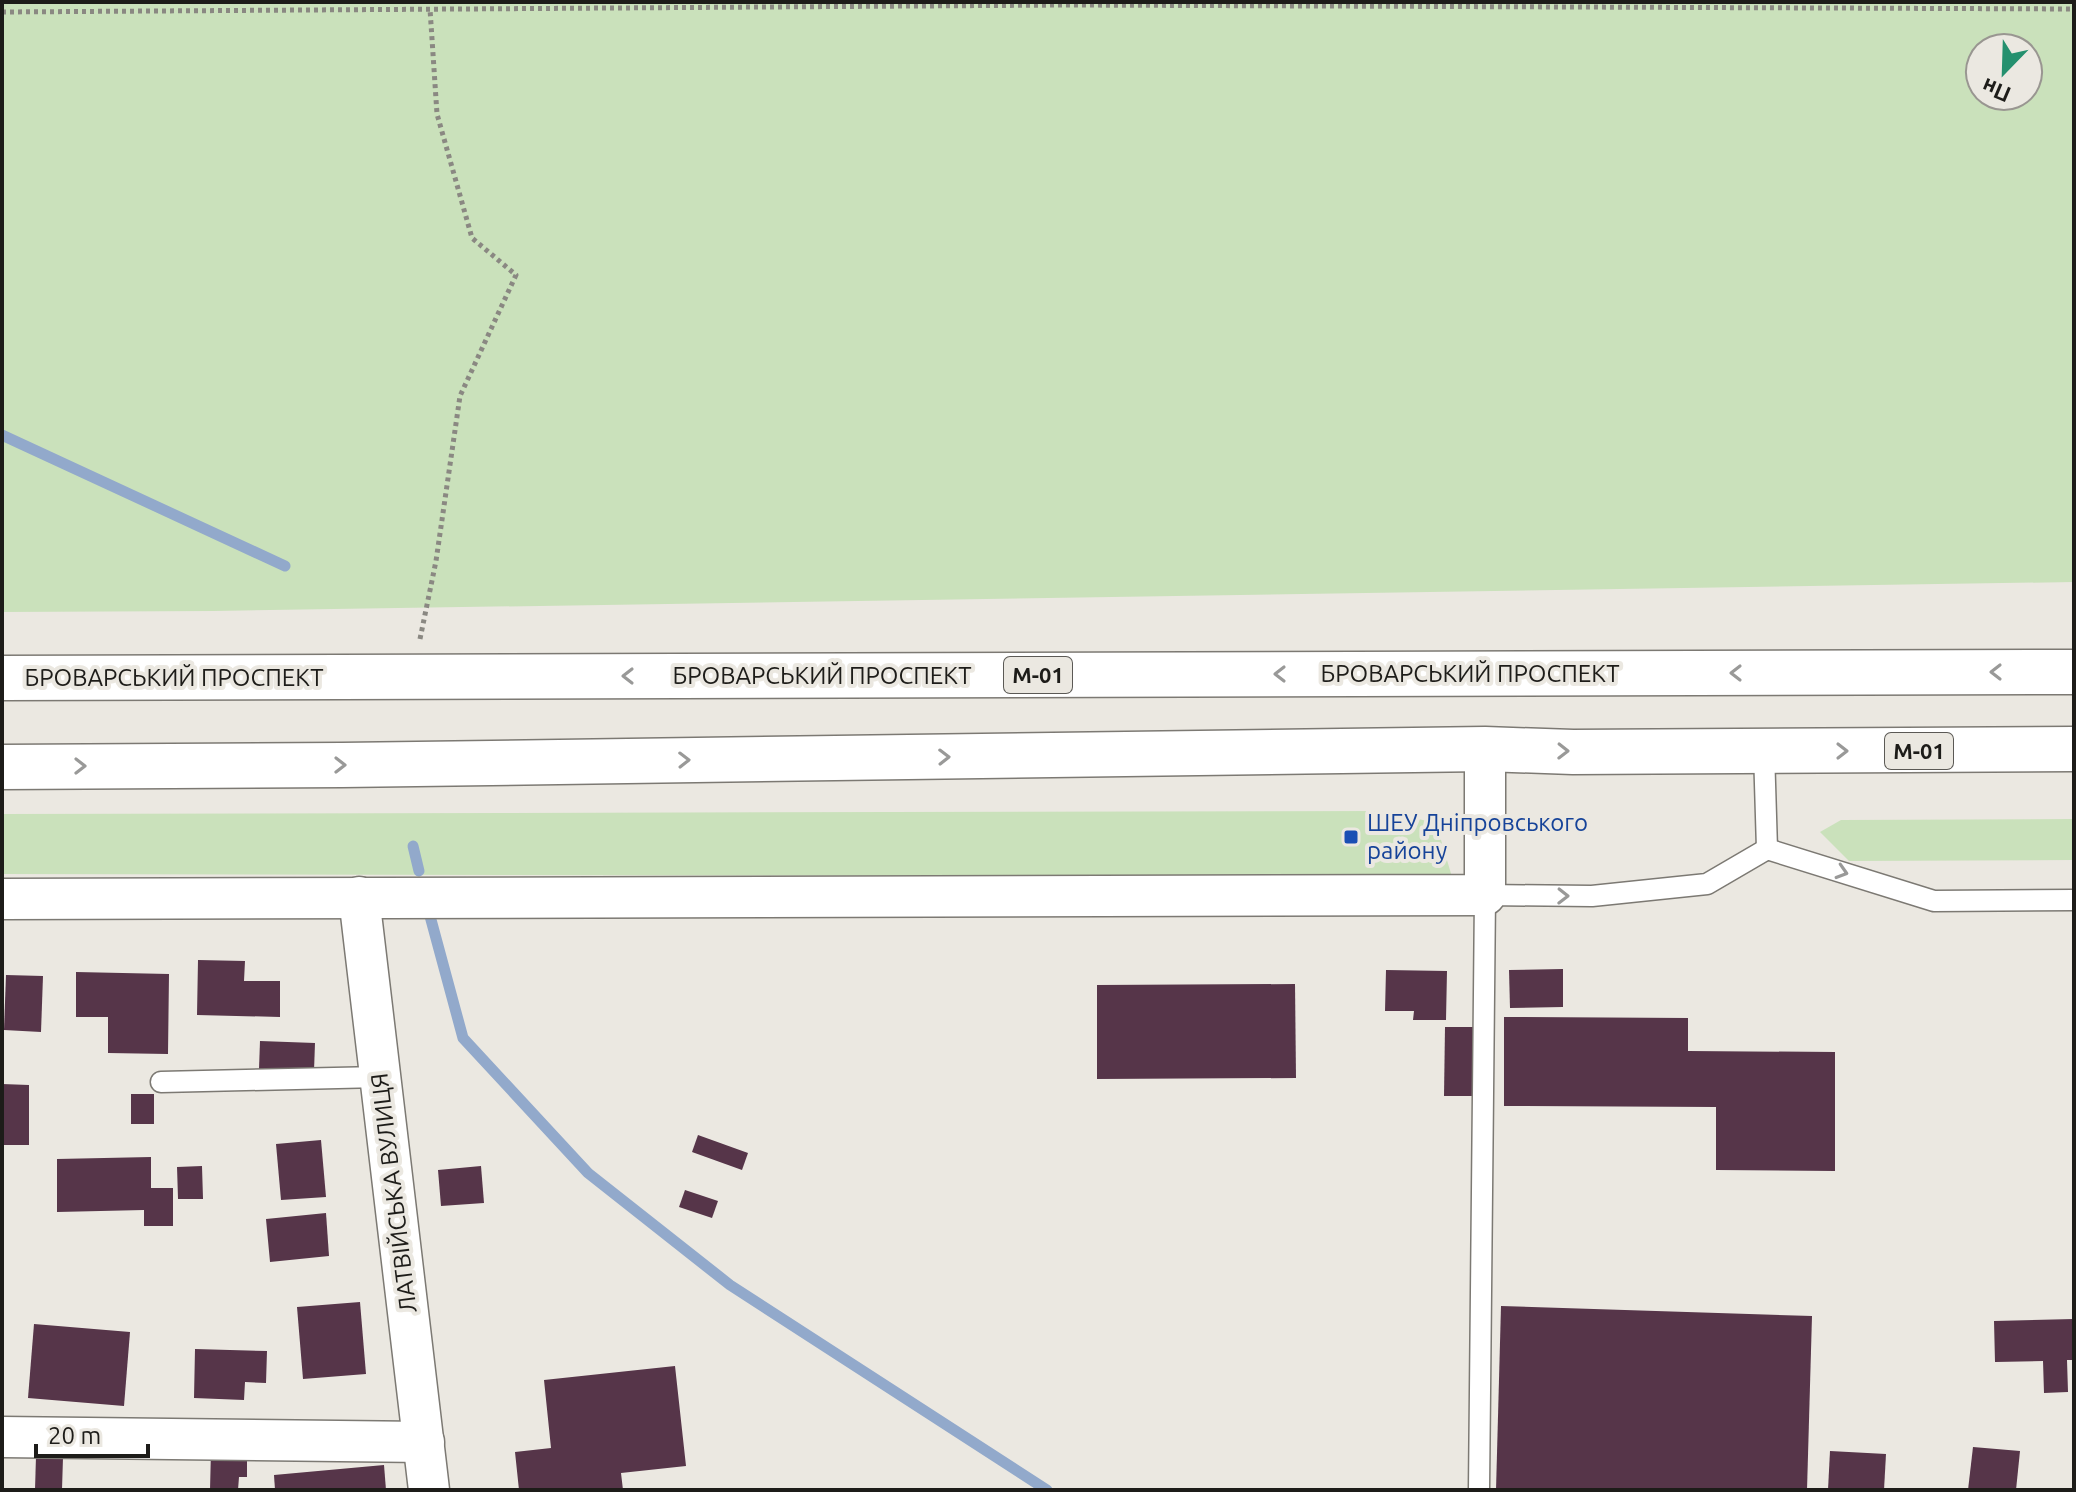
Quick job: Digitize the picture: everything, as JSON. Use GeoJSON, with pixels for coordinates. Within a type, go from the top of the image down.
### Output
{"type":"FeatureCollection","features":[{"type":"Feature","properties":{"kind":"highway","name":"БРОВАРСЬКИЙ ПРОСПЕКТ"},"geometry":{"type":"LineString","coordinates":[[2,678],[2074,672]]}},
{"type":"Feature","properties":{"kind":"highway","name":"М-01"},"geometry":{"type":"LineString","coordinates":[[2,767],[1485,749],[1573,752],[2074,749]]}},
{"type":"Feature","properties":{"kind":"street"},"geometry":{"type":"LineString","coordinates":[[2,899],[1485,895],[1485,749]]}},
{"type":"Feature","properties":{"kind":"street","name":"ЛАТВІЙСЬКА ВУЛИЦЯ"},"geometry":{"type":"LineString","coordinates":[[359,897],[429,1490]]}},
{"type":"Feature","properties":{"kind":"street"},"geometry":{"type":"LineString","coordinates":[[2,1437],[424,1442]]}},
{"type":"Feature","properties":{"kind":"lane"},"geometry":{"type":"LineString","coordinates":[[1764,751],[1767,849]]}},
{"type":"Feature","properties":{"kind":"lane"},"geometry":{"type":"LineString","coordinates":[[1479,1490],[1485,895],[1592,896],[1707,884],[1767,849],[1934,901],[2074,900]]}},
{"type":"Feature","properties":{"kind":"lane"},"geometry":{"type":"LineString","coordinates":[[161,1082],[380,1077]]}},
{"type":"Feature","properties":{"kind":"path"},"geometry":{"type":"LineString","coordinates":[[2,12],[1066,4],[2074,9]]}},
{"type":"Feature","properties":{"kind":"path"},"geometry":{"type":"LineString","coordinates":[[413,677],[436,561],[460,396],[516,275],[472,238],[437,114],[430,9]]}},
{"type":"Feature","properties":{"kind":"green space"},"geometry":{"type":"Polygon","coordinates":[[[2,2],[2074,2],[2074,582],[2,612],[2,2]]]}},
{"type":"Feature","properties":{"kind":"green space"},"geometry":{"type":"Polygon","coordinates":[[[1383,811],[1436,823],[1452,877],[2,874],[2,814],[1383,811]]]}},
{"type":"Feature","properties":{"kind":"green space"},"geometry":{"type":"Polygon","coordinates":[[[2074,819],[2074,860],[1849,861],[1820,832],[1841,820],[2074,819]]]}},
{"type":"Feature","properties":{"kind":"building"},"geometry":{"type":"Polygon","coordinates":[[[198,960],[245,961],[244,981],[280,981],[280,1017],[197,1015],[198,960]]]}},
{"type":"Feature","properties":{"kind":"building"},"geometry":{"type":"Polygon","coordinates":[[[1563,969],[1563,1007],[1510,1008],[1509,970],[1563,969]]]}},
{"type":"Feature","properties":{"kind":"building"},"geometry":{"type":"Polygon","coordinates":[[[1386,970],[1447,971],[1446,1020],[1413,1020],[1414,1011],[1385,1011],[1386,970]]]}},
{"type":"Feature","properties":{"kind":"building"},"geometry":{"type":"Polygon","coordinates":[[[76,972],[169,974],[168,1054],[108,1053],[108,1017],[76,1017],[76,972]]]}},
{"type":"Feature","properties":{"kind":"building"},"geometry":{"type":"Polygon","coordinates":[[[6,975],[43,976],[41,1032],[4,1030],[6,975]]]}},
{"type":"Feature","properties":{"kind":"building"},"geometry":{"type":"Polygon","coordinates":[[[1295,984],[1296,1078],[1097,1079],[1097,985],[1295,984]]]}},
{"type":"Feature","properties":{"kind":"building"},"geometry":{"type":"Polygon","coordinates":[[[1504,1017],[1688,1018],[1688,1051],[1835,1052],[1835,1171],[1716,1170],[1716,1107],[1504,1106],[1504,1017]]]}},
{"type":"Feature","properties":{"kind":"building"},"geometry":{"type":"Polygon","coordinates":[[[1445,1027],[1477,1027],[1476,1096],[1444,1096],[1445,1027]]]}},
{"type":"Feature","properties":{"kind":"building"},"geometry":{"type":"Polygon","coordinates":[[[260,1041],[315,1043],[314,1071],[259,1069],[260,1041]]]}},
{"type":"Feature","properties":{"kind":"building"},"geometry":{"type":"Polygon","coordinates":[[[2,1084],[29,1085],[29,1145],[2,1145],[2,1084]]]}},
{"type":"Feature","properties":{"kind":"building"},"geometry":{"type":"Polygon","coordinates":[[[131,1094],[154,1094],[154,1124],[131,1124],[131,1094]]]}},
{"type":"Feature","properties":{"kind":"building"},"geometry":{"type":"Polygon","coordinates":[[[698,1135],[748,1153],[742,1170],[692,1152],[698,1135]]]}},
{"type":"Feature","properties":{"kind":"building"},"geometry":{"type":"Polygon","coordinates":[[[321,1140],[326,1197],[281,1200],[276,1144],[321,1140]]]}},
{"type":"Feature","properties":{"kind":"building"},"geometry":{"type":"Polygon","coordinates":[[[151,1157],[151,1188],[173,1188],[173,1226],[144,1226],[144,1210],[57,1212],[57,1159],[151,1157]]]}},
{"type":"Feature","properties":{"kind":"building"},"geometry":{"type":"Polygon","coordinates":[[[202,1166],[203,1199],[178,1199],[177,1167],[202,1166]]]}},
{"type":"Feature","properties":{"kind":"building"},"geometry":{"type":"Polygon","coordinates":[[[481,1166],[484,1203],[441,1206],[438,1170],[481,1166]]]}},
{"type":"Feature","properties":{"kind":"building"},"geometry":{"type":"Polygon","coordinates":[[[685,1190],[718,1201],[712,1218],[679,1207],[685,1190]]]}},
{"type":"Feature","properties":{"kind":"building"},"geometry":{"type":"Polygon","coordinates":[[[326,1213],[329,1256],[270,1262],[266,1219],[326,1213]]]}},
{"type":"Feature","properties":{"kind":"building"},"geometry":{"type":"Polygon","coordinates":[[[360,1302],[366,1374],[303,1379],[297,1307],[360,1302]]]}},
{"type":"Feature","properties":{"kind":"building"},"geometry":{"type":"Polygon","coordinates":[[[1501,1306],[1812,1316],[1807,1490],[1496,1490],[1501,1306]]]}},
{"type":"Feature","properties":{"kind":"building"},"geometry":{"type":"Polygon","coordinates":[[[2074,1319],[2074,1360],[2067,1360],[2068,1392],[2044,1393],[2043,1361],[1995,1362],[1994,1321],[2074,1319]]]}},
{"type":"Feature","properties":{"kind":"building"},"geometry":{"type":"Polygon","coordinates":[[[34,1324],[130,1332],[124,1406],[28,1398],[34,1324]]]}},
{"type":"Feature","properties":{"kind":"building"},"geometry":{"type":"Polygon","coordinates":[[[195,1349],[267,1351],[266,1383],[245,1382],[244,1400],[194,1398],[195,1349]]]}},
{"type":"Feature","properties":{"kind":"building"},"geometry":{"type":"Polygon","coordinates":[[[675,1366],[686,1466],[621,1473],[623,1490],[519,1490],[515,1452],[551,1448],[544,1380],[675,1366]]]}},
{"type":"Feature","properties":{"kind":"building"},"geometry":{"type":"Polygon","coordinates":[[[1973,1447],[2020,1451],[2016,1490],[1968,1490],[1973,1447]]]}},
{"type":"Feature","properties":{"kind":"building"},"geometry":{"type":"Polygon","coordinates":[[[211,1450],[247,1450],[247,1477],[239,1477],[238,1490],[210,1490],[211,1450]]]}},
{"type":"Feature","properties":{"kind":"building"},"geometry":{"type":"Polygon","coordinates":[[[1830,1451],[1886,1454],[1884,1490],[1828,1490],[1830,1451]]]}},
{"type":"Feature","properties":{"kind":"building"},"geometry":{"type":"Polygon","coordinates":[[[36,1456],[63,1457],[62,1490],[35,1490],[36,1456]]]}},
{"type":"Feature","properties":{"kind":"building"},"geometry":{"type":"Polygon","coordinates":[[[384,1465],[386,1490],[275,1490],[274,1475],[384,1465]]]}},
{"type":"Feature","properties":{"kind":"waterway"},"geometry":{"type":"LineString","coordinates":[[2,435],[285,566]]}},
{"type":"Feature","properties":{"kind":"waterway"},"geometry":{"type":"LineString","coordinates":[[413,846],[419,871]]}},
{"type":"Feature","properties":{"kind":"waterway"},"geometry":{"type":"LineString","coordinates":[[430,916],[463,1038],[588,1173],[730,1285],[1047,1490]]}},
{"type":"Feature","properties":{"kind":"place","name":"ШЕУ Дніпровського району"},"geometry":{"type":"Point","coordinates":[1351,837]}}]}
